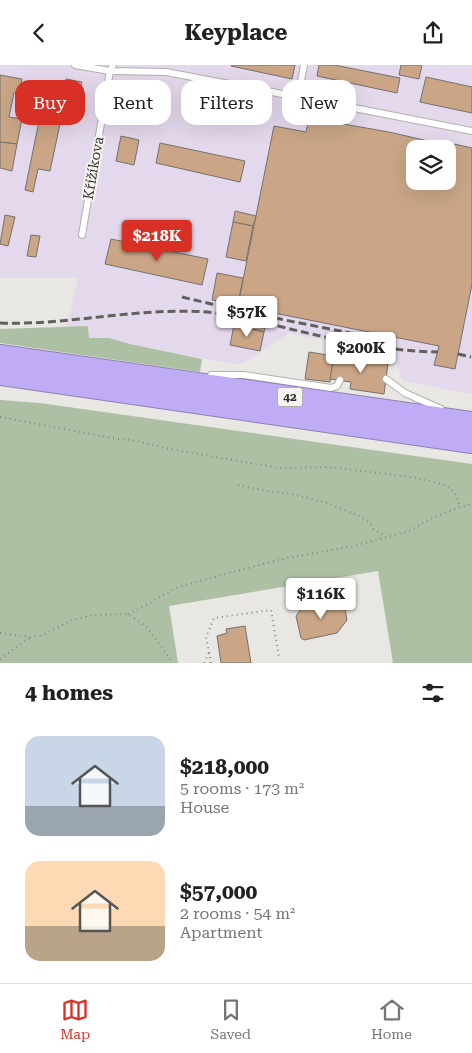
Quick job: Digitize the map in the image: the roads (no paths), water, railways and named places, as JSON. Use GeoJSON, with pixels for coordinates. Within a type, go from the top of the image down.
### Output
{"type":"FeatureCollection","features":[{"type":"Feature","properties":{"kind":"highway","name":"42"},"geometry":{"type":"LineString","coordinates":[[2,365],[108,371],[472,423]]}},
{"type":"Feature","properties":{"kind":"highway","name":"42"},"geometry":{"type":"LineString","coordinates":[[2,365],[61,383],[472,442]]}},
{"type":"Feature","properties":{"kind":"lane"},"geometry":{"type":"LineString","coordinates":[[75,65],[166,72],[282,94]]}},
{"type":"Feature","properties":{"kind":"lane"},"geometry":{"type":"LineString","coordinates":[[301,80],[304,65]]}},
{"type":"Feature","properties":{"kind":"lane","name":"Křížíkova"},"geometry":{"type":"LineString","coordinates":[[82,235],[111,68]]}},
{"type":"Feature","properties":{"kind":"lane"},"geometry":{"type":"LineString","coordinates":[[356,108],[472,131]]}},
{"type":"Feature","properties":{"kind":"lane"},"geometry":{"type":"LineString","coordinates":[[108,371],[153,371]]}},
{"type":"Feature","properties":{"kind":"lane"},"geometry":{"type":"LineString","coordinates":[[205,375],[244,375],[331,387],[337,386],[340,380]]}},
{"type":"Feature","properties":{"kind":"lane"},"geometry":{"type":"LineString","coordinates":[[386,379],[415,399],[449,411]]}},
{"type":"Feature","properties":{"kind":"railway"},"geometry":{"type":"LineString","coordinates":[[182,297],[228,308]]}},
{"type":"Feature","properties":{"kind":"railway"},"geometry":{"type":"LineString","coordinates":[[0,323],[59,321],[148,312],[178,311],[236,316]]}},
{"type":"Feature","properties":{"kind":"railway"},"geometry":{"type":"LineString","coordinates":[[275,318],[395,342]]}},
{"type":"Feature","properties":{"kind":"railway"},"geometry":{"type":"LineString","coordinates":[[266,323],[373,346],[438,352]]}},
{"type":"Feature","properties":{"kind":"railway"},"geometry":{"type":"LineString","coordinates":[[458,354],[471,357]]}}]}
